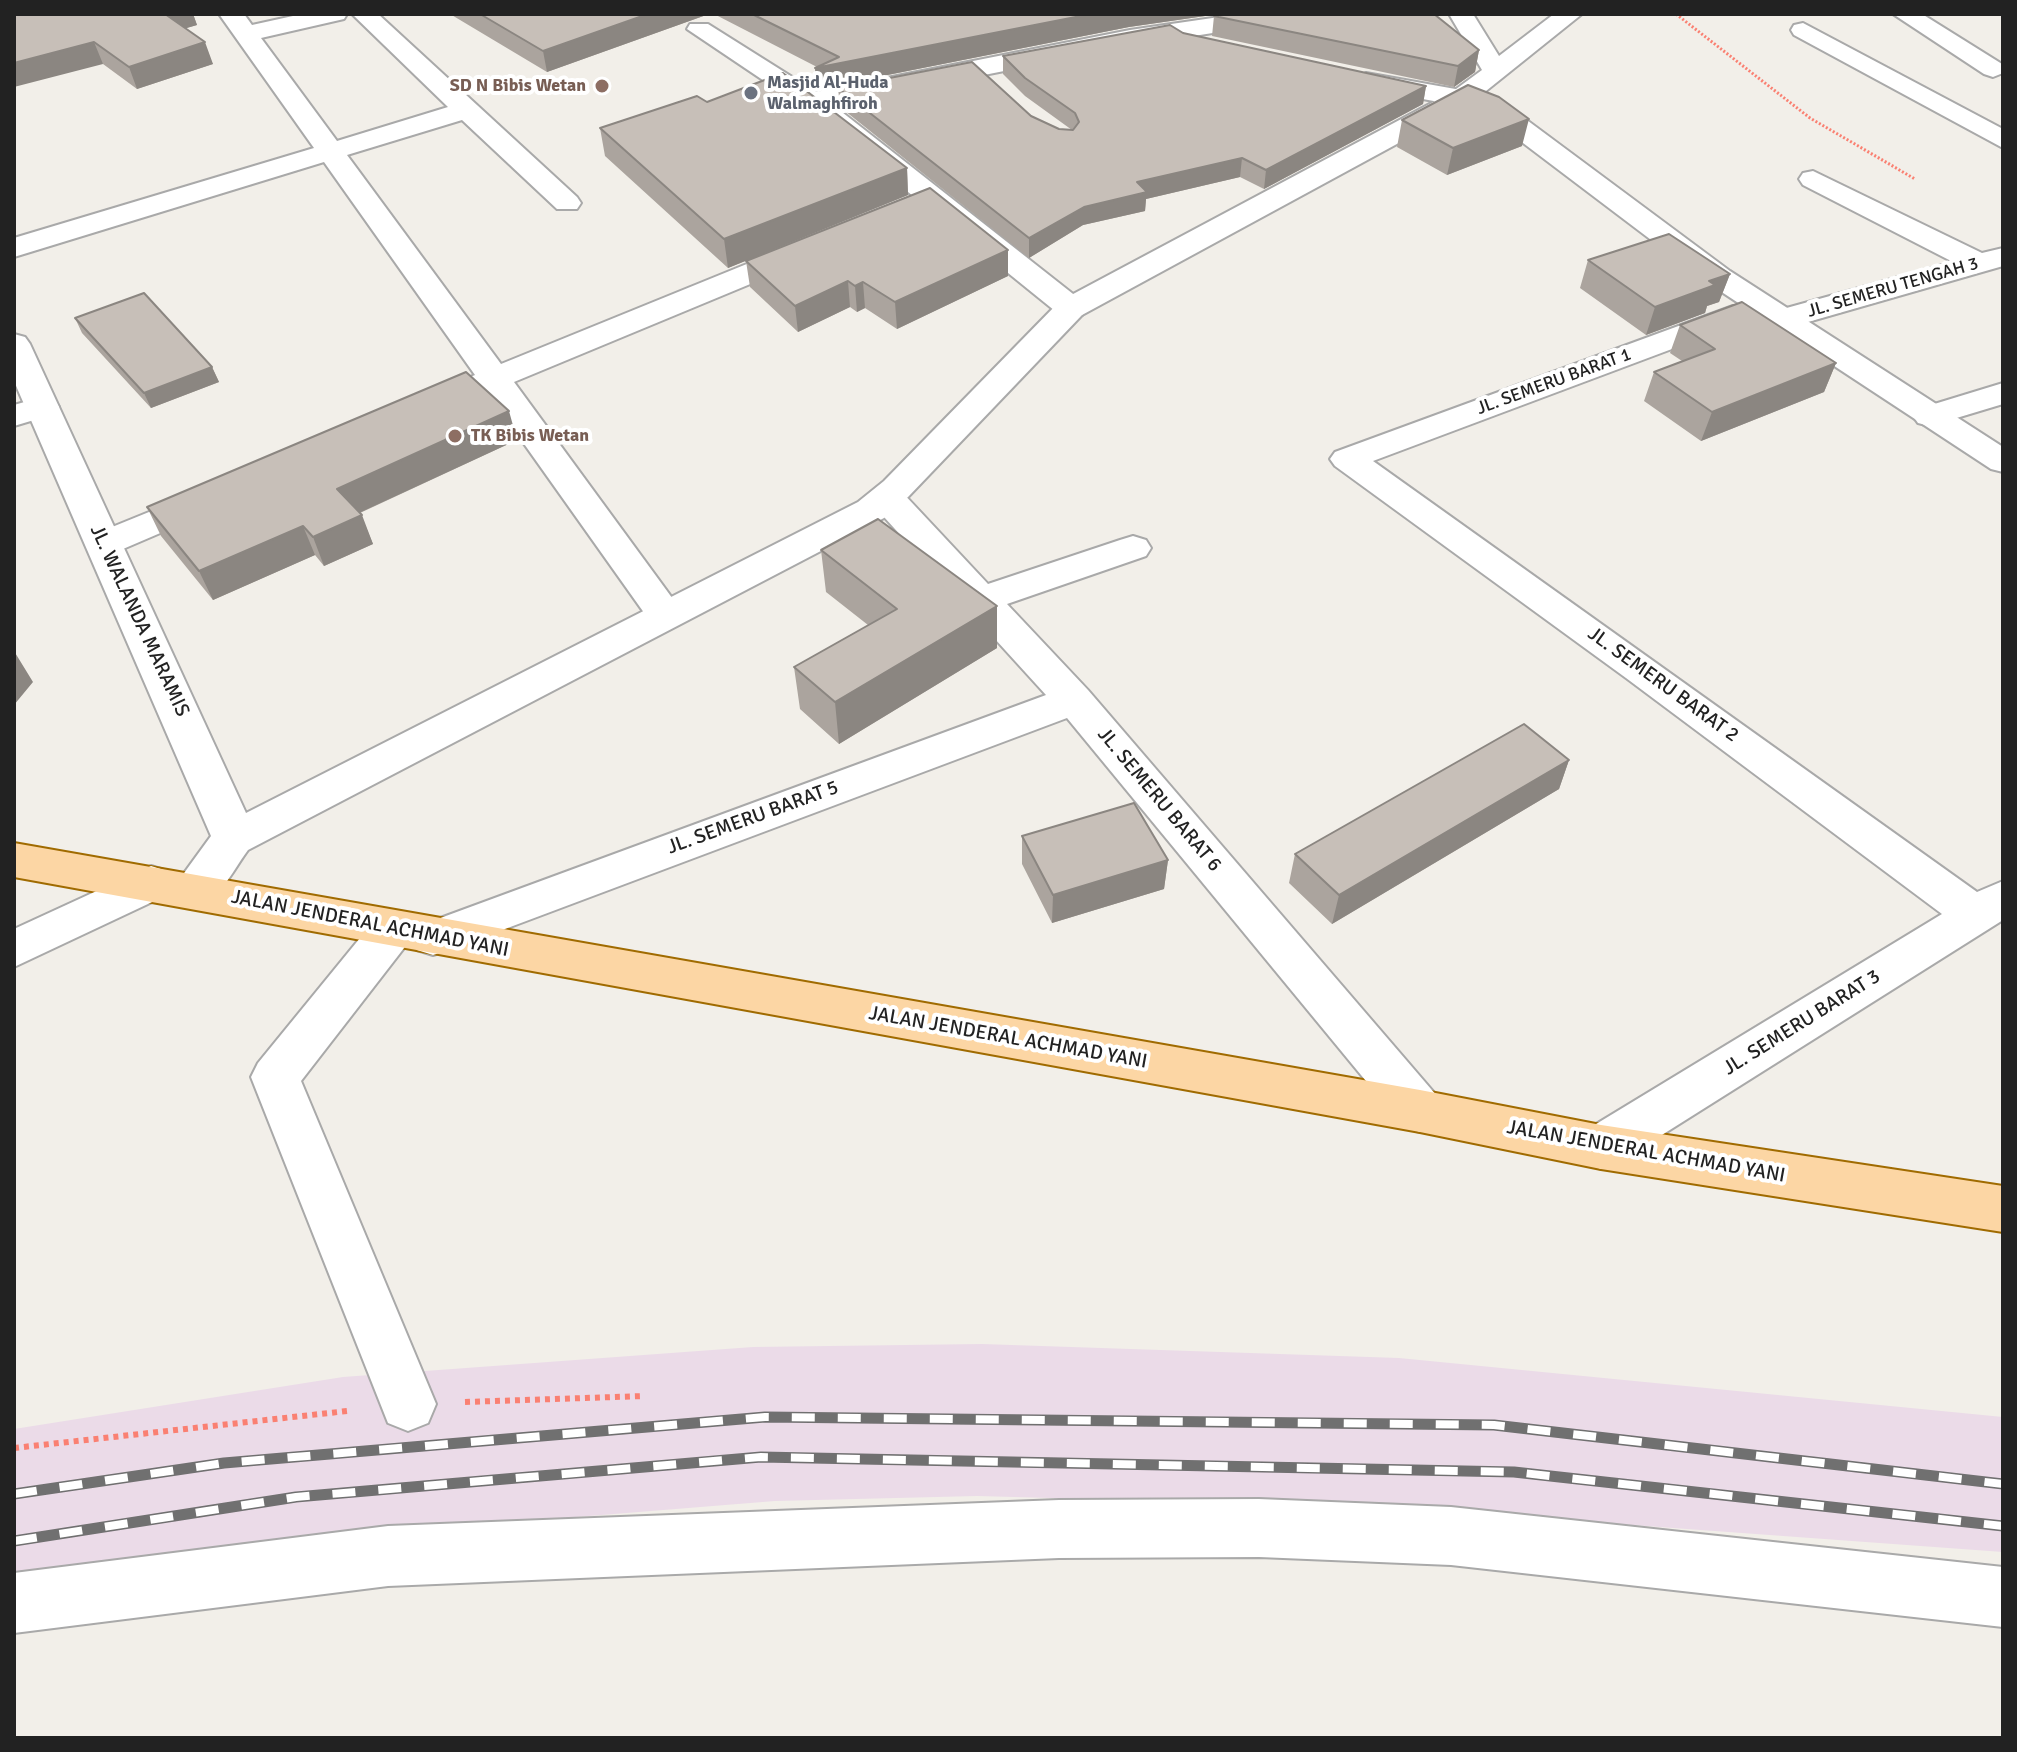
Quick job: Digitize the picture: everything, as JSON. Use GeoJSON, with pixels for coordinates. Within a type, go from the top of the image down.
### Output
{"type":"FeatureCollection","features":[{"type":"Feature","properties":{"kind":"main road","name":"JALAN JENDERAL ACHMAD YANI"},"geometry":{"type":"LineString","coordinates":[[14,860],[1420,1111],[1601,1147],[2003,1209]]}},
{"type":"Feature","properties":{"kind":"street"},"geometry":{"type":"LineString","coordinates":[[335,14],[238,24],[665,615]]}},
{"type":"Feature","properties":{"kind":"street"},"geometry":{"type":"LineString","coordinates":[[364,14],[567,203]]}},
{"type":"Feature","properties":{"kind":"street"},"geometry":{"type":"LineString","coordinates":[[812,101],[1130,38],[1289,14]]}},
{"type":"Feature","properties":{"kind":"street"},"geometry":{"type":"LineString","coordinates":[[1461,14],[1496,72]]}},
{"type":"Feature","properties":{"kind":"street"},"geometry":{"type":"LineString","coordinates":[[14,949],[172,887],[233,839],[847,524],[887,498],[1071,308],[1461,98],[1570,14]]}},
{"type":"Feature","properties":{"kind":"street"},"geometry":{"type":"LineString","coordinates":[[1905,14],[1998,67]]}},
{"type":"Feature","properties":{"kind":"street"},"geometry":{"type":"LineString","coordinates":[[1106,21],[1130,38]]}},
{"type":"Feature","properties":{"kind":"street"},"geometry":{"type":"LineString","coordinates":[[699,29],[812,101],[1071,308]]}},
{"type":"Feature","properties":{"kind":"street"},"geometry":{"type":"LineString","coordinates":[[1803,30],[2003,140]]}},
{"type":"Feature","properties":{"kind":"street"},"geometry":{"type":"LineString","coordinates":[[1156,34],[1232,51]]}},
{"type":"Feature","properties":{"kind":"street"},"geometry":{"type":"LineString","coordinates":[[1912,90],[1998,67]]}},
{"type":"Feature","properties":{"kind":"street"},"geometry":{"type":"LineString","coordinates":[[979,68],[1005,95]]}},
{"type":"Feature","properties":{"kind":"street"},"geometry":{"type":"LineString","coordinates":[[1337,74],[1427,94],[1461,98],[1503,115],[1662,236],[1772,312],[2003,462]]}},
{"type":"Feature","properties":{"kind":"street"},"geometry":{"type":"LineString","coordinates":[[14,248],[466,110]]}},
{"type":"Feature","properties":{"kind":"street"},"geometry":{"type":"LineString","coordinates":[[1813,179],[1991,260]]}},
{"type":"Feature","properties":{"kind":"street"},"geometry":{"type":"LineString","coordinates":[[905,210],[935,198]]}},
{"type":"Feature","properties":{"kind":"street"},"geometry":{"type":"LineString","coordinates":[[392,421],[831,240]]}},
{"type":"Feature","properties":{"kind":"street","name":"JL. SEMERU TENGAH 3"},"geometry":{"type":"LineString","coordinates":[[1772,312],[1991,260]]}},
{"type":"Feature","properties":{"kind":"street","name":"JL. SEMERU BARAT 1"},"geometry":{"type":"LineString","coordinates":[[1347,459],[1772,312]]}},
{"type":"Feature","properties":{"kind":"street","name":"JL. WALANDA MARAMIS"},"geometry":{"type":"LineString","coordinates":[[14,344],[28,412],[103,544],[209,773],[233,839]]}},
{"type":"Feature","properties":{"kind":"street"},"geometry":{"type":"LineString","coordinates":[[1930,416],[2003,393]]}},
{"type":"Feature","properties":{"kind":"street","name":"JL. SEMERU BARAT 2"},"geometry":{"type":"LineString","coordinates":[[1347,459],[1640,668],[1989,907]]}},
{"type":"Feature","properties":{"kind":"street"},"geometry":{"type":"LineString","coordinates":[[103,544],[233,489]]}},
{"type":"Feature","properties":{"kind":"street","name":"JL. SEMERU BARAT 6"},"geometry":{"type":"LineString","coordinates":[[887,498],[1074,700],[1420,1111]]}},
{"type":"Feature","properties":{"kind":"street"},"geometry":{"type":"LineString","coordinates":[[981,599],[1133,548]]}},
{"type":"Feature","properties":{"kind":"street","name":"JL. SEMERU BARAT 5"},"geometry":{"type":"LineString","coordinates":[[413,933],[1074,700]]}},
{"type":"Feature","properties":{"kind":"street","name":"JL. SEMERU BARAT 3"},"geometry":{"type":"LineString","coordinates":[[1601,1147],[1989,907]]}},
{"type":"Feature","properties":{"kind":"street"},"geometry":{"type":"LineString","coordinates":[[408,1404],[275,1077],[413,933]]}},
{"type":"Feature","properties":{"kind":"street"},"geometry":{"type":"LineString","coordinates":[[14,1603],[388,1556],[1059,1529],[1167,1528],[1451,1536],[2003,1597]]}},
{"type":"Feature","properties":{"kind":"path"},"geometry":{"type":"LineString","coordinates":[[1676,14],[1810,118],[1927,187]]}},
{"type":"Feature","properties":{"kind":"path"},"geometry":{"type":"LineString","coordinates":[[14,1448],[408,1404],[644,1396]]}},
{"type":"Feature","properties":{"kind":"shaded area"},"geometry":{"type":"Polygon","coordinates":[[[982,1344],[1399,1358],[2003,1417],[2003,1552],[1632,1525],[1199,1502],[977,1496],[775,1501],[304,1539],[14,1581],[14,1429],[343,1377],[753,1347],[982,1344]]]}},
{"type":"Feature","properties":{"kind":"building"},"geometry":{"type":"Polygon","coordinates":[[[14,14],[165,14],[205,42],[129,67],[94,42],[14,63],[14,14]]]}},
{"type":"Feature","properties":{"kind":"building"},"geometry":{"type":"Polygon","coordinates":[[[480,14],[648,14],[543,51],[480,14]]]}},
{"type":"Feature","properties":{"kind":"building"},"geometry":{"type":"Polygon","coordinates":[[[752,14],[1091,14],[815,68],[839,57],[752,14]]]}},
{"type":"Feature","properties":{"kind":"building"},"geometry":{"type":"Polygon","coordinates":[[[1434,14],[1479,50],[1458,66],[1214,16],[1434,14]]]}},
{"type":"Feature","properties":{"kind":"building"},"geometry":{"type":"Polygon","coordinates":[[[1170,25],[1183,33],[1426,86],[1266,170],[1242,158],[1137,182],[1147,192],[1084,207],[1029,238],[838,88],[972,62],[1031,116],[1059,129],[1073,130],[1079,122],[1075,113],[1025,78],[1003,56],[1170,25]]]}},
{"type":"Feature","properties":{"kind":"building"},"geometry":{"type":"Polygon","coordinates":[[[783,73],[907,168],[724,239],[600,128],[697,96],[707,102],[783,73]]]}},
{"type":"Feature","properties":{"kind":"building"},"geometry":{"type":"Polygon","coordinates":[[[1468,85],[1499,97],[1529,119],[1453,148],[1402,120],[1468,85]]]}},
{"type":"Feature","properties":{"kind":"building"},"geometry":{"type":"Polygon","coordinates":[[[930,188],[1008,250],[895,302],[863,282],[855,286],[848,281],[795,306],[746,261],[930,188]]]}},
{"type":"Feature","properties":{"kind":"building"},"geometry":{"type":"Polygon","coordinates":[[[1669,234],[1730,274],[1709,281],[1715,285],[1655,307],[1588,260],[1669,234]]]}},
{"type":"Feature","properties":{"kind":"building"},"geometry":{"type":"Polygon","coordinates":[[[144,293],[212,367],[144,393],[75,318],[144,293]]]}},
{"type":"Feature","properties":{"kind":"building"},"geometry":{"type":"Polygon","coordinates":[[[1742,302],[1836,363],[1712,412],[1654,372],[1715,349],[1680,325],[1742,302]]]}},
{"type":"Feature","properties":{"kind":"building"},"geometry":{"type":"Polygon","coordinates":[[[466,372],[509,411],[337,489],[362,515],[313,537],[303,526],[199,571],[147,507],[466,372]]]}},
{"type":"Feature","properties":{"kind":"building"},"geometry":{"type":"Polygon","coordinates":[[[878,519],[997,606],[835,702],[794,667],[897,609],[821,550],[878,519]]]}},
{"type":"Feature","properties":{"kind":"building"},"geometry":{"type":"Polygon","coordinates":[[[1524,724],[1569,760],[1339,895],[1295,854],[1524,724]]]}},
{"type":"Feature","properties":{"kind":"building"},"geometry":{"type":"Polygon","coordinates":[[[1134,803],[1168,860],[1053,895],[1022,836],[1134,803]]]}},
{"type":"Feature","properties":{"kind":"railway"},"geometry":{"type":"LineString","coordinates":[[14,1494],[224,1463],[765,1417],[1494,1425],[2003,1484]]}},
{"type":"Feature","properties":{"kind":"railway"},"geometry":{"type":"LineString","coordinates":[[14,1541],[296,1497],[761,1457],[1514,1472],[2003,1526]]}},
{"type":"Feature","properties":{"kind":"place","name":"SD N Bibis Wetan"},"geometry":{"type":"Point","coordinates":[602,86]}},
{"type":"Feature","properties":{"kind":"place","name":"Masjid Al-Huda Walmaghfiroh"},"geometry":{"type":"Point","coordinates":[751,93]}},
{"type":"Feature","properties":{"kind":"place","name":"TK Bibis Wetan"},"geometry":{"type":"Point","coordinates":[455,436]}}]}
